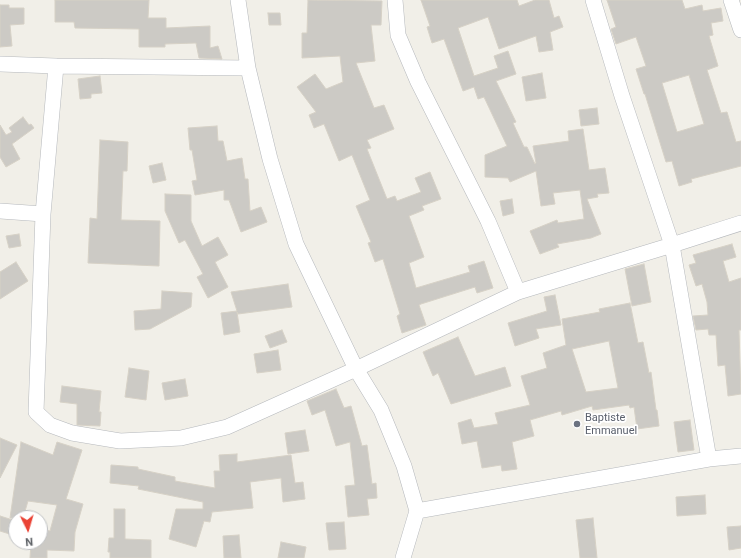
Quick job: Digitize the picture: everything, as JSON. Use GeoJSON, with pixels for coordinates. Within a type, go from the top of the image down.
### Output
{"type":"FeatureCollection","features":[{"type":"Feature","properties":{"kind":"street"},"geometry":{"type":"LineString","coordinates":[[238,0],[248,68],[270,159],[296,244],[356,369],[381,410],[404,466],[417,511],[404,558]]}},
{"type":"Feature","properties":{"kind":"street"},"geometry":{"type":"LineString","coordinates":[[394,0],[398,35],[418,82],[488,221],[518,292]]}},
{"type":"Feature","properties":{"kind":"street"},"geometry":{"type":"LineString","coordinates":[[593,0],[622,96],[672,246],[710,459]]}},
{"type":"Feature","properties":{"kind":"street"},"geometry":{"type":"LineString","coordinates":[[731,0],[741,30]]}},
{"type":"Feature","properties":{"kind":"street"},"geometry":{"type":"LineString","coordinates":[[0,64],[248,68]]}},
{"type":"Feature","properties":{"kind":"street"},"geometry":{"type":"LineString","coordinates":[[56,66],[43,214],[36,412],[50,425],[72,433],[120,441],[181,438],[227,427],[356,369],[518,292],[672,246],[741,223]]}},
{"type":"Feature","properties":{"kind":"street"},"geometry":{"type":"LineString","coordinates":[[0,211],[43,214]]}},
{"type":"Feature","properties":{"kind":"street"},"geometry":{"type":"LineString","coordinates":[[417,511],[710,459],[741,456]]}},
{"type":"Feature","properties":{"kind":"building"},"geometry":{"type":"Polygon","coordinates":[[[55,0],[149,0],[148,18],[166,18],[166,28],[210,26],[210,48],[218,46],[222,59],[199,58],[196,43],[165,44],[165,47],[139,47],[139,29],[75,28],[74,22],[55,22],[55,0]]]}},
{"type":"Feature","properties":{"kind":"building"},"geometry":{"type":"Polygon","coordinates":[[[308,0],[382,1],[381,25],[371,25],[375,61],[356,63],[374,108],[384,105],[394,129],[367,140],[371,148],[367,149],[387,199],[395,196],[397,201],[421,192],[415,178],[430,172],[441,199],[422,206],[424,210],[409,216],[424,257],[409,263],[416,288],[470,272],[468,266],[484,261],[493,288],[477,293],[475,287],[421,304],[419,305],[426,325],[402,333],[397,316],[400,314],[383,259],[375,262],[368,243],[371,242],[356,206],[370,200],[352,155],[339,161],[324,124],[314,128],[309,115],[316,112],[297,87],[315,74],[326,89],[343,82],[340,56],[302,58],[302,33],[307,33],[308,0]]]}},
{"type":"Feature","properties":{"kind":"building"},"geometry":{"type":"Polygon","coordinates":[[[421,0],[517,0],[519,6],[535,0],[549,0],[554,18],[559,16],[563,27],[550,32],[553,50],[539,52],[536,36],[499,49],[488,17],[458,28],[474,76],[498,68],[494,56],[508,51],[516,74],[496,81],[516,122],[513,123],[524,147],[527,147],[535,164],[533,146],[569,141],[568,131],[583,129],[589,170],[605,168],[609,193],[597,194],[598,197],[587,199],[601,234],[591,238],[557,244],[559,247],[540,254],[530,231],[557,220],[558,223],[584,219],[580,190],[553,193],[555,204],[541,206],[536,171],[510,182],[508,178],[485,177],[485,155],[507,146],[484,97],[478,99],[474,87],[463,91],[444,39],[432,43],[427,27],[430,26],[421,0]]]}},
{"type":"Feature","properties":{"kind":"building"},"geometry":{"type":"Polygon","coordinates":[[[607,0],[682,0],[685,9],[702,5],[703,11],[721,8],[723,21],[711,23],[713,35],[709,36],[718,66],[707,70],[721,113],[727,112],[736,142],[741,141],[741,166],[691,179],[692,182],[679,186],[672,161],[666,162],[636,69],[646,66],[636,37],[616,44],[611,29],[616,27],[607,0]],[[689,75],[662,83],[677,132],[704,124],[689,75]]]}},
{"type":"Feature","properties":{"kind":"building"},"geometry":{"type":"Polygon","coordinates":[[[0,5],[9,5],[9,8],[24,8],[24,24],[10,25],[12,46],[0,47],[0,5]]]}},
{"type":"Feature","properties":{"kind":"building"},"geometry":{"type":"Polygon","coordinates":[[[268,13],[280,13],[281,25],[269,25],[268,13]]]}},
{"type":"Feature","properties":{"kind":"building"},"geometry":{"type":"Polygon","coordinates":[[[542,73],[546,98],[526,101],[522,77],[542,73]]]}},
{"type":"Feature","properties":{"kind":"building"},"geometry":{"type":"Polygon","coordinates":[[[100,76],[102,93],[91,94],[91,98],[80,99],[78,79],[100,76]]]}},
{"type":"Feature","properties":{"kind":"building"},"geometry":{"type":"Polygon","coordinates":[[[597,108],[599,124],[581,126],[579,110],[597,108]]]}},
{"type":"Feature","properties":{"kind":"building"},"geometry":{"type":"Polygon","coordinates":[[[23,117],[29,125],[31,124],[34,128],[12,144],[20,159],[6,167],[0,157],[0,125],[6,135],[12,132],[9,128],[23,117]]]}},
{"type":"Feature","properties":{"kind":"building"},"geometry":{"type":"Polygon","coordinates":[[[217,126],[218,141],[223,141],[227,161],[242,158],[245,179],[248,179],[250,211],[261,207],[267,222],[241,232],[229,200],[224,200],[224,190],[195,195],[192,181],[197,180],[192,150],[190,150],[188,128],[217,126]]]}},
{"type":"Feature","properties":{"kind":"building"},"geometry":{"type":"Polygon","coordinates":[[[100,140],[128,142],[127,171],[123,171],[121,220],[160,221],[159,266],[88,263],[90,218],[97,219],[100,140]]]}},
{"type":"Feature","properties":{"kind":"building"},"geometry":{"type":"Polygon","coordinates":[[[162,163],[166,180],[153,183],[149,166],[162,163]]]}},
{"type":"Feature","properties":{"kind":"building"},"geometry":{"type":"Polygon","coordinates":[[[165,194],[191,195],[191,221],[202,246],[218,237],[228,255],[215,262],[228,287],[208,298],[197,277],[203,274],[185,240],[179,243],[165,211],[165,194]]]}},
{"type":"Feature","properties":{"kind":"building"},"geometry":{"type":"Polygon","coordinates":[[[512,199],[514,213],[503,216],[500,201],[512,199]]]}},
{"type":"Feature","properties":{"kind":"building"},"geometry":{"type":"Polygon","coordinates":[[[19,234],[21,246],[9,248],[6,236],[19,234]]]}},
{"type":"Feature","properties":{"kind":"building"},"geometry":{"type":"Polygon","coordinates":[[[732,244],[736,257],[723,261],[729,282],[741,278],[741,330],[739,330],[741,394],[728,396],[725,365],[718,366],[716,335],[709,335],[708,329],[696,330],[693,316],[708,315],[707,302],[702,284],[696,286],[689,265],[696,263],[693,255],[732,244]]]}},
{"type":"Feature","properties":{"kind":"building"},"geometry":{"type":"Polygon","coordinates":[[[16,262],[28,281],[0,299],[0,272],[16,262]]]}},
{"type":"Feature","properties":{"kind":"building"},"geometry":{"type":"Polygon","coordinates":[[[644,264],[651,302],[632,306],[625,269],[644,264]]]}},
{"type":"Feature","properties":{"kind":"building"},"geometry":{"type":"Polygon","coordinates":[[[288,284],[292,307],[238,314],[237,312],[240,332],[224,335],[221,313],[237,311],[231,292],[288,284]]]}},
{"type":"Feature","properties":{"kind":"building"},"geometry":{"type":"Polygon","coordinates":[[[162,291],[192,293],[191,307],[150,329],[135,330],[134,311],[161,309],[162,291]]]}},
{"type":"Feature","properties":{"kind":"building"},"geometry":{"type":"Polygon","coordinates":[[[555,295],[561,325],[536,329],[539,338],[515,346],[508,323],[547,311],[544,297],[555,295]]]}},
{"type":"Feature","properties":{"kind":"building"},"geometry":{"type":"Polygon","coordinates":[[[630,303],[638,343],[643,342],[649,373],[651,372],[659,426],[637,429],[634,407],[630,408],[629,405],[593,410],[592,406],[562,415],[561,411],[530,420],[534,436],[512,442],[517,469],[502,471],[501,465],[482,468],[477,441],[462,444],[458,423],[471,419],[474,428],[498,424],[495,413],[530,405],[521,376],[547,368],[543,353],[566,345],[562,319],[600,312],[599,309],[630,303]],[[609,341],[572,349],[586,392],[618,388],[609,341]]]}},
{"type":"Feature","properties":{"kind":"building"},"geometry":{"type":"Polygon","coordinates":[[[282,330],[287,342],[270,348],[265,336],[282,330]]]}},
{"type":"Feature","properties":{"kind":"building"},"geometry":{"type":"Polygon","coordinates":[[[458,337],[475,376],[505,367],[511,386],[451,404],[438,373],[433,376],[423,352],[458,337]]]}},
{"type":"Feature","properties":{"kind":"building"},"geometry":{"type":"Polygon","coordinates":[[[278,350],[281,370],[257,373],[254,354],[278,350]]]}},
{"type":"Feature","properties":{"kind":"building"},"geometry":{"type":"Polygon","coordinates":[[[129,368],[149,371],[146,400],[125,397],[129,368]]]}},
{"type":"Feature","properties":{"kind":"building"},"geometry":{"type":"Polygon","coordinates":[[[185,379],[188,396],[165,400],[162,383],[185,379]]]}},
{"type":"Feature","properties":{"kind":"building"},"geometry":{"type":"Polygon","coordinates":[[[62,386],[101,391],[99,412],[101,412],[100,426],[77,425],[77,404],[60,402],[62,386]]]}},
{"type":"Feature","properties":{"kind":"building"},"geometry":{"type":"Polygon","coordinates":[[[336,389],[344,408],[351,406],[362,446],[367,445],[372,484],[376,483],[377,498],[367,499],[369,515],[348,517],[345,486],[355,485],[350,442],[336,446],[325,410],[312,415],[307,401],[336,389]]]}},
{"type":"Feature","properties":{"kind":"building"},"geometry":{"type":"Polygon","coordinates":[[[690,420],[694,450],[678,452],[674,422],[690,420]]]}},
{"type":"Feature","properties":{"kind":"building"},"geometry":{"type":"Polygon","coordinates":[[[305,430],[309,451],[288,454],[285,433],[305,430]]]}},
{"type":"Feature","properties":{"kind":"building"},"geometry":{"type":"Polygon","coordinates":[[[0,438],[17,445],[0,478],[0,438]]]}},
{"type":"Feature","properties":{"kind":"building"},"geometry":{"type":"Polygon","coordinates":[[[21,442],[53,455],[57,442],[82,450],[66,499],[83,504],[75,532],[74,551],[47,550],[48,531],[50,531],[57,505],[28,501],[25,510],[11,510],[21,442]]]}},
{"type":"Feature","properties":{"kind":"building"},"geometry":{"type":"Polygon","coordinates":[[[237,454],[237,462],[291,455],[295,483],[303,482],[305,499],[283,502],[281,478],[250,482],[253,508],[212,512],[210,522],[204,521],[196,547],[169,539],[176,509],[203,509],[203,502],[138,489],[139,486],[110,483],[111,465],[138,467],[138,469],[175,477],[175,481],[215,488],[214,471],[220,471],[219,455],[237,454]]]}},
{"type":"Feature","properties":{"kind":"building"},"geometry":{"type":"Polygon","coordinates":[[[705,495],[706,514],[677,516],[676,497],[705,495]]]}},
{"type":"Feature","properties":{"kind":"building"},"geometry":{"type":"Polygon","coordinates":[[[114,509],[125,509],[125,539],[151,540],[151,558],[110,558],[110,552],[108,552],[109,538],[114,538],[114,509]]]}},
{"type":"Feature","properties":{"kind":"building"},"geometry":{"type":"Polygon","coordinates":[[[0,516],[8,518],[8,534],[0,531],[0,516]]]}},
{"type":"Feature","properties":{"kind":"building"},"geometry":{"type":"Polygon","coordinates":[[[593,518],[597,558],[580,558],[576,520],[593,518]]]}},
{"type":"Feature","properties":{"kind":"building"},"geometry":{"type":"Polygon","coordinates":[[[344,522],[346,549],[329,550],[326,523],[344,522]]]}},
{"type":"Feature","properties":{"kind":"building"},"geometry":{"type":"Polygon","coordinates":[[[741,526],[741,548],[729,550],[727,527],[741,526]]]}},
{"type":"Feature","properties":{"kind":"building"},"geometry":{"type":"Polygon","coordinates":[[[239,535],[241,558],[224,558],[223,536],[239,535]]]}},
{"type":"Feature","properties":{"kind":"building"},"geometry":{"type":"Polygon","coordinates":[[[281,542],[306,547],[304,558],[278,558],[281,542]]]}},
{"type":"Feature","properties":{"kind":"building"},"geometry":{"type":"Polygon","coordinates":[[[31,550],[47,550],[47,558],[30,558],[31,550]]]}},
{"type":"Feature","properties":{"kind":"place","name":"Baptiste Emmanuel"},"geometry":{"type":"Point","coordinates":[577,424]}}]}
